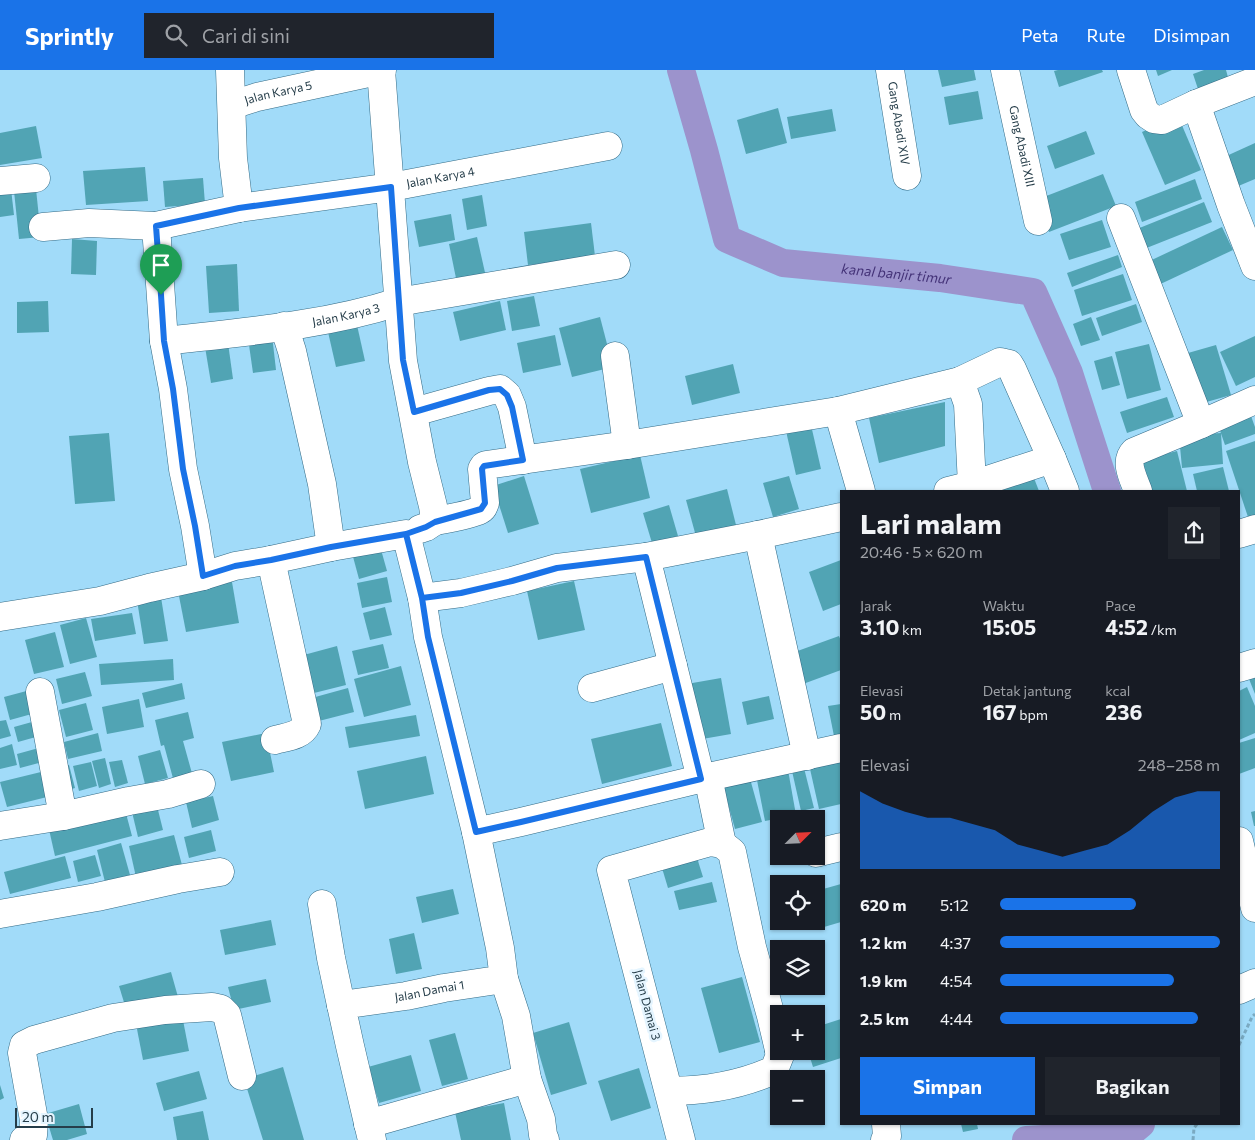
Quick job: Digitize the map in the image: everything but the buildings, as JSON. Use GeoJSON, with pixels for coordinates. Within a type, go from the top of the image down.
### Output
{"type":"FeatureCollection","features":[{"type":"Feature","properties":{"kind":"street"},"geometry":{"type":"LineString","coordinates":[[230,70],[233,158],[239,208]]}},
{"type":"Feature","properties":{"kind":"street"},"geometry":{"type":"LineString","coordinates":[[381,70],[403,360],[422,462],[434,506],[435,522]]}},
{"type":"Feature","properties":{"kind":"street","name":"Jalan Karya 5"},"geometry":{"type":"LineString","coordinates":[[232,105],[257,97],[381,70]]}},
{"type":"Feature","properties":{"kind":"street","name":"Gang Abadi XIV"},"geometry":{"type":"LineString","coordinates":[[890,70],[907,176]]}},
{"type":"Feature","properties":{"kind":"street","name":"Gang Abadi XIII"},"geometry":{"type":"LineString","coordinates":[[1005,70],[1038,221]]}},
{"type":"Feature","properties":{"kind":"street"},"geometry":{"type":"LineString","coordinates":[[1131,70],[1144,110],[1154,119],[1162,120],[1196,104],[1255,81]]}},
{"type":"Feature","properties":{"kind":"street"},"geometry":{"type":"LineString","coordinates":[[1196,104],[1231,205],[1255,266]]}},
{"type":"Feature","properties":{"kind":"street","name":"Jalan Karya 4"},"geometry":{"type":"LineString","coordinates":[[43,227],[89,223],[156,226],[239,208],[391,187],[608,146]]}},
{"type":"Feature","properties":{"kind":"street"},"geometry":{"type":"LineString","coordinates":[[0,180],[36,178]]}},
{"type":"Feature","properties":{"kind":"street"},"geometry":{"type":"LineString","coordinates":[[1121,218],[1201,424]]}},
{"type":"Feature","properties":{"kind":"street"},"geometry":{"type":"LineString","coordinates":[[156,226],[164,341],[173,389],[183,469],[203,576]]}},
{"type":"Feature","properties":{"kind":"street","name":"Jalan Karya 3"},"geometry":{"type":"LineString","coordinates":[[164,341],[331,319],[373,310],[398,302],[616,265]]}},
{"type":"Feature","properties":{"kind":"street"},"geometry":{"type":"LineString","coordinates":[[284,326],[292,352],[322,484],[331,547]]}},
{"type":"Feature","properties":{"kind":"street"},"geometry":{"type":"LineString","coordinates":[[615,356],[626,445]]}},
{"type":"Feature","properties":{"kind":"street"},"geometry":{"type":"LineString","coordinates":[[0,617],[100,601],[203,576],[235,566],[406,534],[435,522],[473,512],[484,507],[482,469],[484,466],[838,412],[960,382],[1000,362],[1009,364],[1065,490]]}},
{"type":"Feature","properties":{"kind":"street"},"geometry":{"type":"LineString","coordinates":[[960,382],[968,404],[964,489],[1052,459]]}},
{"type":"Feature","properties":{"kind":"street"},"geometry":{"type":"LineString","coordinates":[[414,412],[489,390],[500,389],[507,395],[512,407],[523,460]]}},
{"type":"Feature","properties":{"kind":"street"},"geometry":{"type":"LineString","coordinates":[[1138,490],[1129,462],[1132,454],[1255,400]]}},
{"type":"Feature","properties":{"kind":"street"},"geometry":{"type":"LineString","coordinates":[[838,412],[861,490]]}},
{"type":"Feature","properties":{"kind":"street"},"geometry":{"type":"LineString","coordinates":[[422,598],[461,593],[557,568],[646,557],[840,517]]}},
{"type":"Feature","properties":{"kind":"street"},"geometry":{"type":"LineString","coordinates":[[1240,534],[1255,529]]}},
{"type":"Feature","properties":{"kind":"street"},"geometry":{"type":"LineString","coordinates":[[406,534],[422,598],[428,637],[476,832],[500,948],[504,979],[516,1016],[527,1079],[541,1119],[545,1140]]}},
{"type":"Feature","properties":{"kind":"street"},"geometry":{"type":"LineString","coordinates":[[758,535],[807,756]]}},
{"type":"Feature","properties":{"kind":"street"},"geometry":{"type":"LineString","coordinates":[[646,557],[673,666],[722,844],[732,852],[752,947],[770,1009]]}},
{"type":"Feature","properties":{"kind":"street"},"geometry":{"type":"LineString","coordinates":[[271,560],[307,724],[300,733],[275,740]]}},
{"type":"Feature","properties":{"kind":"street"},"geometry":{"type":"LineString","coordinates":[[1240,668],[1255,663]]}},
{"type":"Feature","properties":{"kind":"street"},"geometry":{"type":"LineString","coordinates":[[592,688],[673,666]]}},
{"type":"Feature","properties":{"kind":"street"},"geometry":{"type":"LineString","coordinates":[[40,692],[63,816]]}},
{"type":"Feature","properties":{"kind":"street"},"geometry":{"type":"LineString","coordinates":[[476,832],[840,748]]}},
{"type":"Feature","properties":{"kind":"street"},"geometry":{"type":"LineString","coordinates":[[0,826],[63,816],[168,794],[201,784]]}},
{"type":"Feature","properties":{"kind":"street","name":"Jalan Damai 3"},"geometry":{"type":"LineString","coordinates":[[681,1140],[670,1091],[611,870],[710,842],[722,844]]}},
{"type":"Feature","properties":{"kind":"street"},"geometry":{"type":"LineString","coordinates":[[1240,845],[1255,908]]}},
{"type":"Feature","properties":{"kind":"street"},"geometry":{"type":"LineString","coordinates":[[0,914],[220,872]]}},
{"type":"Feature","properties":{"kind":"street"},"geometry":{"type":"LineString","coordinates":[[322,904],[330,958],[370,1132],[527,1079]]}},
{"type":"Feature","properties":{"kind":"street","name":"Jalan Damai 1"},"geometry":{"type":"LineString","coordinates":[[342,1005],[504,979]]}},
{"type":"Feature","properties":{"kind":"street"},"geometry":{"type":"LineString","coordinates":[[24,1140],[33,1134],[34,1120],[22,1053],[24,1045],[34,1040],[113,1018],[165,1010],[212,1007],[222,1009],[227,1015],[242,1076]]}},
{"type":"Feature","properties":{"kind":"street"},"geometry":{"type":"LineString","coordinates":[[670,1091],[690,1091],[718,1087],[760,1076],[774,1070],[778,1060]]}},
{"type":"Feature","properties":{"kind":"street"},"geometry":{"type":"LineString","coordinates":[[885,1140],[887,1136],[886,1125]]}},
{"type":"Feature","properties":{"kind":"path"},"geometry":{"type":"LineString","coordinates":[[1240,1043],[1255,1014]]}},
{"type":"Feature","properties":{"kind":"path"},"geometry":{"type":"LineString","coordinates":[[1193,1140],[1194,1128],[1196,1125]]}},
{"type":"Feature","properties":{"kind":"waterway","name":"kanal banjir timur"},"geometry":{"type":"LineString","coordinates":[[681,70],[727,239],[783,263],[940,278],[1033,292],[1069,373],[1107,490]]}},
{"type":"Feature","properties":{"kind":"waterway","name":"kanal banjir timur"},"geometry":{"type":"LineString","coordinates":[[1026,1140],[1129,1134],[1140,1125]]}},
{"type":"Feature","properties":{"kind":"route"},"geometry":{"type":"LineString","coordinates":[[161,295],[156,226],[239,208],[391,187],[403,360],[414,412],[489,390],[500,389],[507,395],[512,407],[523,460],[484,466],[482,469],[485,503],[481,509],[435,522],[406,534],[413,558],[422,598],[461,593],[557,568],[646,557],[701,779],[476,832],[428,637],[422,598],[406,534],[235,566],[203,576],[183,469],[173,389],[164,341],[161,295]]}}]}
